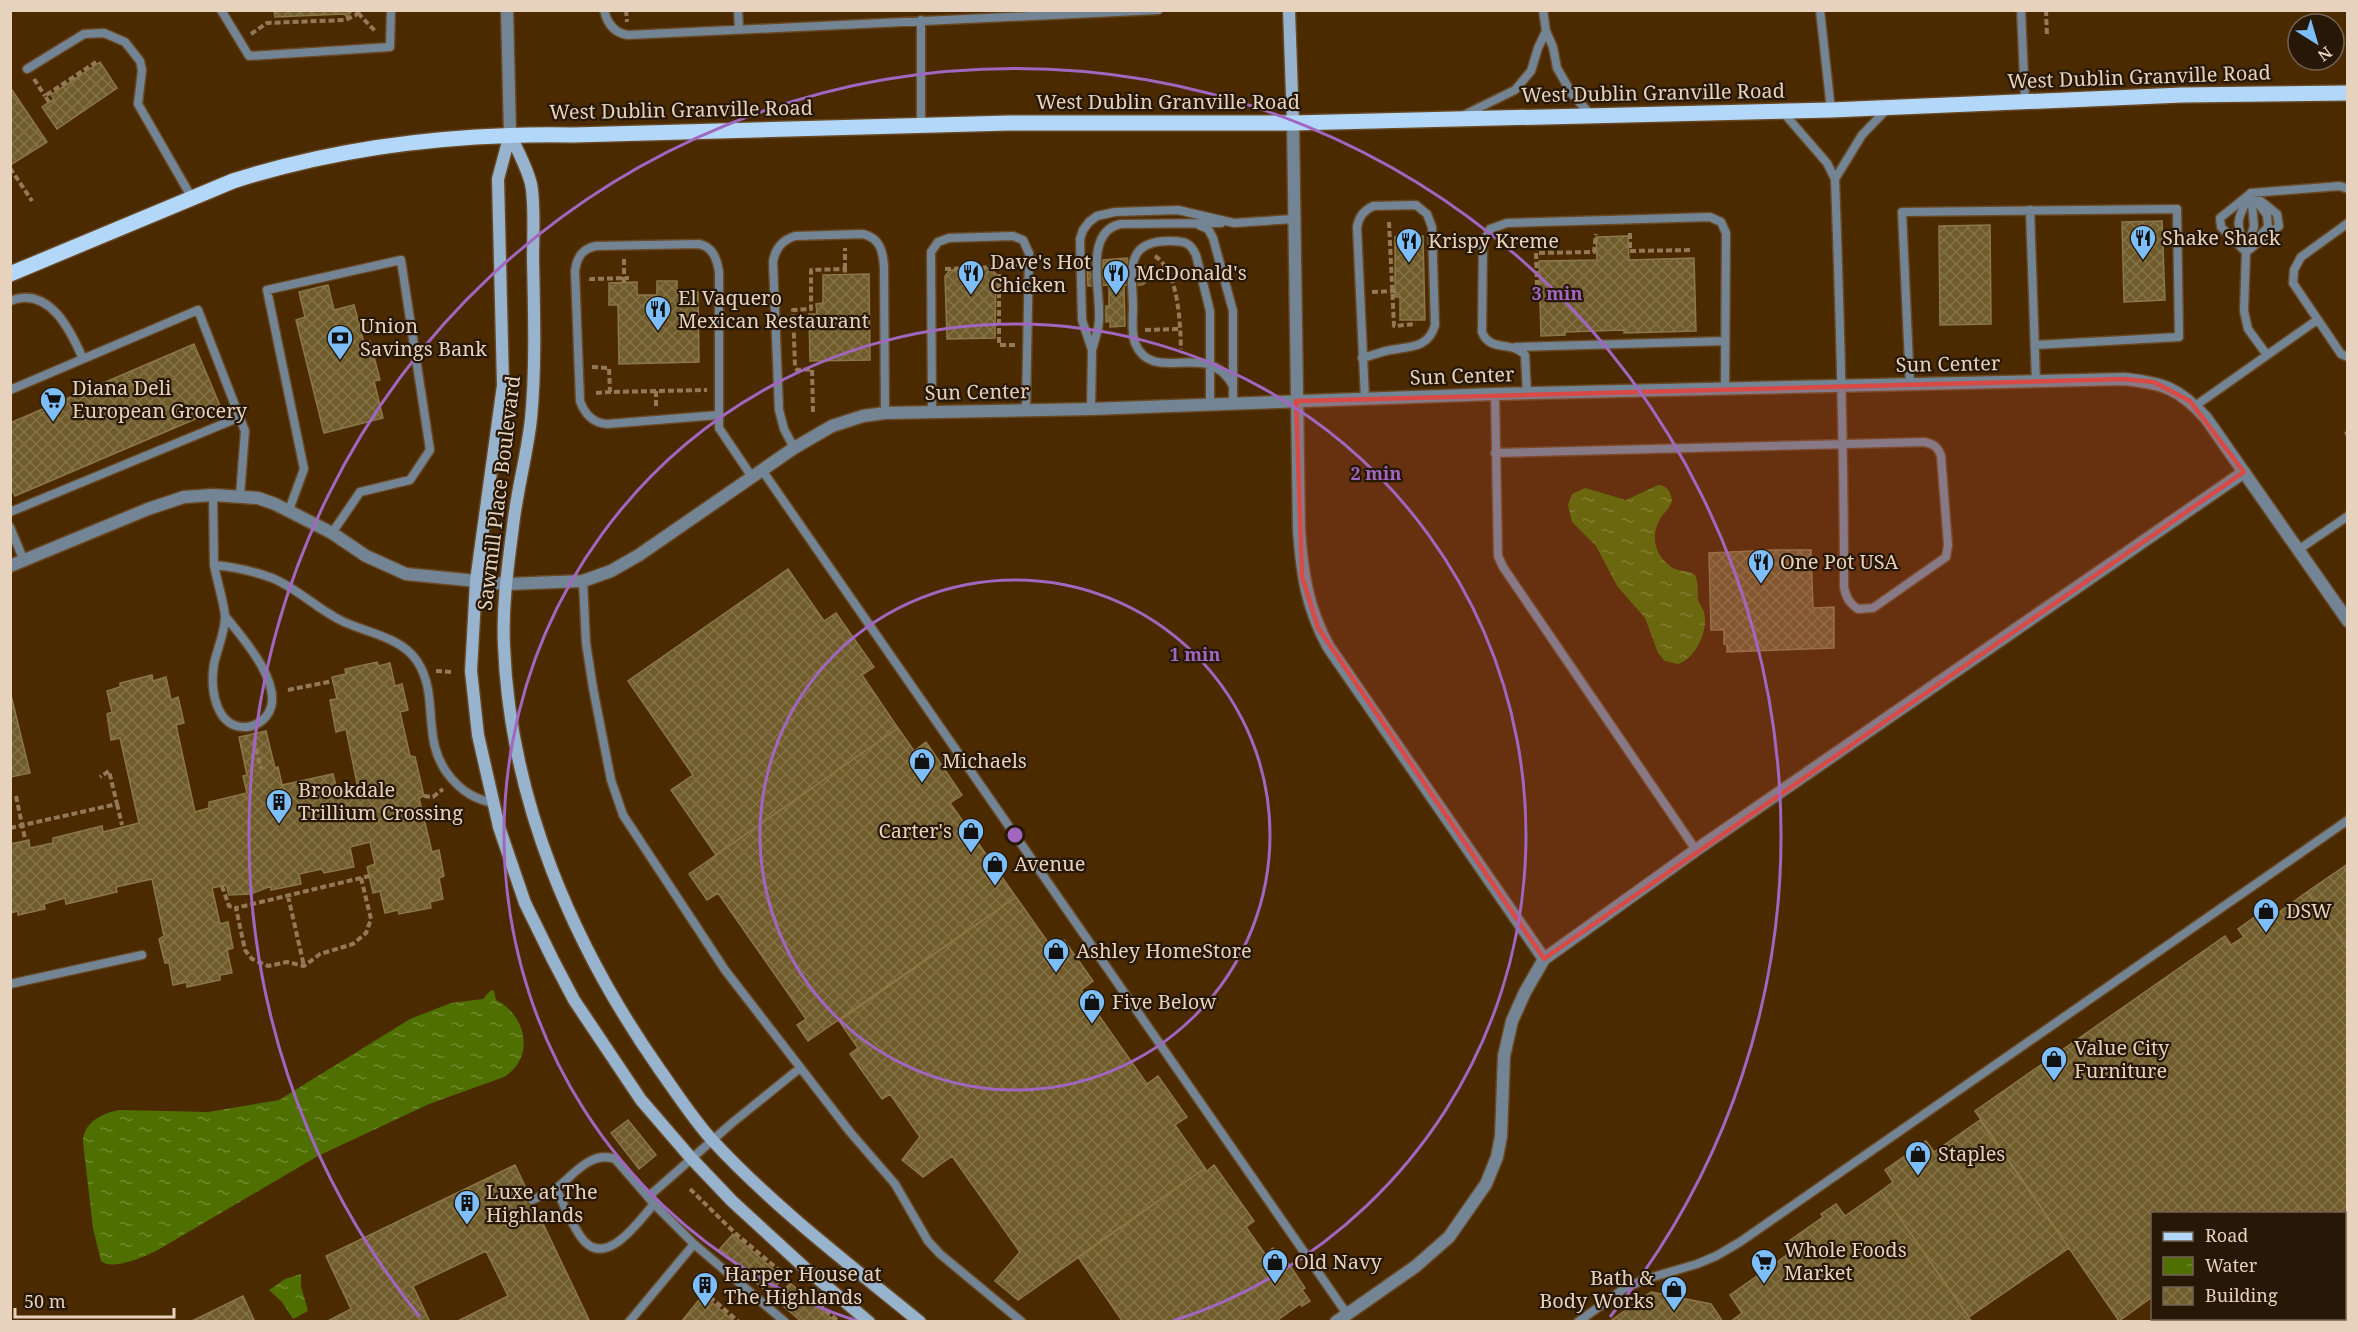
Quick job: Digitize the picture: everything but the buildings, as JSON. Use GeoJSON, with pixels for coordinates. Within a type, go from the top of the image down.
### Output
{"type":"FeatureCollection","features":[{"type":"Feature","properties":{"kind":"main road","name":"West Dublin Granville Road"},"geometry":{"type":"LineString","coordinates":[[11,274],[192,198],[271,169],[358,151],[510,134],[573,135],[1009,123],[1293,123],[1590,114],[1832,110],[2182,95],[2348,93]]}},
{"type":"Feature","properties":{"kind":"street"},"geometry":{"type":"LineString","coordinates":[[507,10],[510,134]]}},
{"type":"Feature","properties":{"kind":"street"},"geometry":{"type":"LineString","coordinates":[[1289,10],[1293,123],[1296,401],[1302,577],[1318,628],[1328,646],[1544,959]]}},
{"type":"Feature","properties":{"kind":"street","name":"Sawmill Place Boulevard"},"geometry":{"type":"LineString","coordinates":[[510,134],[498,179],[503,385],[476,581],[471,671],[478,735],[499,827],[525,903],[574,1000],[641,1100],[732,1201],[805,1268],[869,1322]]}},
{"type":"Feature","properties":{"kind":"street","name":"Sawmill Place Boulevard"},"geometry":{"type":"LineString","coordinates":[[510,134],[531,184],[534,301],[531,420],[513,523],[503,611],[504,650],[519,759],[535,826],[555,880],[579,933],[625,1017],[694,1119],[760,1188],[806,1229],[920,1322]]}},
{"type":"Feature","properties":{"kind":"street","name":"Sun Center"},"geometry":{"type":"LineString","coordinates":[[10,566],[148,508],[184,497],[213,495],[258,498],[290,510],[332,533],[366,556],[406,574],[507,584],[583,581],[611,571],[639,555],[794,448],[832,426],[863,416],[885,413],[1091,409],[1527,393],[2124,379],[2154,382],[2175,391],[2195,406],[2348,621]]}},
{"type":"Feature","properties":{"kind":"street"},"geometry":{"type":"LineString","coordinates":[[1336,1322],[1416,1266],[1451,1235],[1486,1184],[1497,1157],[1501,1136],[1504,1056],[1512,1021],[1544,959],[1696,850],[2244,472]]}},
{"type":"Feature","properties":{"kind":"lane"},"geometry":{"type":"LineString","coordinates":[[221,10],[249,56],[390,47],[391,10]]}},
{"type":"Feature","properties":{"kind":"lane"},"geometry":{"type":"LineString","coordinates":[[604,10],[610,24],[621,34],[921,20],[992,14],[1158,10]]}},
{"type":"Feature","properties":{"kind":"lane"},"geometry":{"type":"LineString","coordinates":[[738,10],[740,29]]}},
{"type":"Feature","properties":{"kind":"lane"},"geometry":{"type":"LineString","coordinates":[[1544,10],[1546,31],[1553,46],[1557,68],[1564,82],[1590,114]]}},
{"type":"Feature","properties":{"kind":"lane"},"geometry":{"type":"LineString","coordinates":[[1820,10],[1832,110]]}},
{"type":"Feature","properties":{"kind":"lane"},"geometry":{"type":"LineString","coordinates":[[2021,10],[2025,100]]}},
{"type":"Feature","properties":{"kind":"lane"},"geometry":{"type":"LineString","coordinates":[[921,20],[921,125]]}},
{"type":"Feature","properties":{"kind":"lane"},"geometry":{"type":"LineString","coordinates":[[1456,119],[1515,90],[1531,71],[1546,31]]}},
{"type":"Feature","properties":{"kind":"lane"},"geometry":{"type":"LineString","coordinates":[[27,69],[84,34],[104,33],[125,42],[140,61],[142,70],[138,104],[192,198]]}},
{"type":"Feature","properties":{"kind":"lane"},"geometry":{"type":"LineString","coordinates":[[1834,179],[1862,135],[1888,107]]}},
{"type":"Feature","properties":{"kind":"lane"},"geometry":{"type":"LineString","coordinates":[[1495,453],[1844,444],[1924,442],[1933,444],[1939,449],[1941,456],[1948,545],[1946,557],[1886,601],[1866,610],[1853,606],[1848,601],[1844,587],[1844,444],[1843,386],[1834,179],[1827,163],[1782,111]]}},
{"type":"Feature","properties":{"kind":"lane"},"geometry":{"type":"LineString","coordinates":[[2246,252],[2221,227],[2220,219],[2251,193],[2340,186],[2348,189]]}},
{"type":"Feature","properties":{"kind":"lane"},"geometry":{"type":"LineString","coordinates":[[2246,252],[2280,226],[2277,214],[2251,193]]}},
{"type":"Feature","properties":{"kind":"lane"},"geometry":{"type":"LineString","coordinates":[[2251,193],[2254,226],[2246,252],[2244,311],[2248,329],[2267,355]]}},
{"type":"Feature","properties":{"kind":"lane"},"geometry":{"type":"LineString","coordinates":[[2246,252],[2237,227],[2237,218],[2251,193]]}},
{"type":"Feature","properties":{"kind":"lane"},"geometry":{"type":"LineString","coordinates":[[1362,358],[1415,347],[1426,341],[1433,332],[1435,325],[1432,227],[1422,208],[1408,204],[1373,206],[1362,214],[1356,227],[1358,293],[1362,358],[1365,399]]}},
{"type":"Feature","properties":{"kind":"lane"},"geometry":{"type":"LineString","coordinates":[[1910,385],[1902,212],[2178,209],[2179,338],[2035,345]]}},
{"type":"Feature","properties":{"kind":"lane"},"geometry":{"type":"LineString","coordinates":[[1092,350],[1082,320],[1080,239],[1089,222],[1097,216],[1115,212],[1178,210],[1234,223]]}},
{"type":"Feature","properties":{"kind":"lane"},"geometry":{"type":"LineString","coordinates":[[2030,210],[2036,382]]}},
{"type":"Feature","properties":{"kind":"lane"},"geometry":{"type":"LineString","coordinates":[[1527,393],[1525,355],[1518,349],[1491,344],[1482,332],[1483,244],[1487,234],[1495,227],[1507,223],[1710,218],[1721,222],[1726,233],[1725,389]]}},
{"type":"Feature","properties":{"kind":"lane"},"geometry":{"type":"LineString","coordinates":[[1091,409],[1092,350],[1099,320],[1097,249],[1110,227],[1121,224],[1234,223],[1294,219]]}},
{"type":"Feature","properties":{"kind":"lane"},"geometry":{"type":"LineString","coordinates":[[1194,224],[1208,229],[1213,238],[1232,300],[1233,404]]}},
{"type":"Feature","properties":{"kind":"lane"},"geometry":{"type":"LineString","coordinates":[[2348,224],[2301,257],[2294,270],[2293,283],[2341,354],[2348,357]]}},
{"type":"Feature","properties":{"kind":"lane"},"geometry":{"type":"LineString","coordinates":[[794,448],[784,429],[779,410],[772,262],[779,245],[789,238],[863,234],[873,237],[879,244],[884,267],[885,413]]}},
{"type":"Feature","properties":{"kind":"lane"},"geometry":{"type":"LineString","coordinates":[[932,412],[929,257],[933,247],[938,242],[949,238],[1012,236],[1020,238],[1029,253],[1026,411]]}},
{"type":"Feature","properties":{"kind":"lane"},"geometry":{"type":"LineString","coordinates":[[1210,405],[1210,364],[1210,311],[1193,248],[1185,242],[1178,241],[1145,244],[1135,254],[1132,266],[1133,336],[1136,344],[1144,356],[1154,361],[1168,364],[1196,362],[1210,364],[1224,372],[1233,386]]}},
{"type":"Feature","properties":{"kind":"lane"},"geometry":{"type":"LineString","coordinates":[[719,415],[607,424],[592,420],[580,401],[576,263],[579,256],[589,248],[624,245],[699,244],[704,245],[713,254],[719,272],[721,433],[757,474],[1347,1314]]}},
{"type":"Feature","properties":{"kind":"lane"},"geometry":{"type":"LineString","coordinates":[[290,510],[304,469],[267,290],[401,260],[430,450],[410,480],[360,492],[332,533]]}},
{"type":"Feature","properties":{"kind":"lane"},"geometry":{"type":"LineString","coordinates":[[10,301],[24,298],[55,310],[74,338],[83,359]]}},
{"type":"Feature","properties":{"kind":"lane"},"geometry":{"type":"LineString","coordinates":[[10,390],[198,310],[246,431],[240,496]]}},
{"type":"Feature","properties":{"kind":"lane"},"geometry":{"type":"LineString","coordinates":[[2195,406],[2317,320]]}},
{"type":"Feature","properties":{"kind":"lane"},"geometry":{"type":"LineString","coordinates":[[1510,347],[1725,341]]}},
{"type":"Feature","properties":{"kind":"lane"},"geometry":{"type":"LineString","coordinates":[[1495,394],[1498,556],[1503,567],[1696,850]]}},
{"type":"Feature","properties":{"kind":"lane"},"geometry":{"type":"LineString","coordinates":[[10,512],[240,417]]}},
{"type":"Feature","properties":{"kind":"lane"},"geometry":{"type":"LineString","coordinates":[[213,495],[214,565],[225,616],[214,667],[217,706],[227,722],[235,726],[250,726],[262,721],[268,714],[273,704],[271,692],[258,660],[225,616]]}},
{"type":"Feature","properties":{"kind":"lane"},"geometry":{"type":"LineString","coordinates":[[2298,550],[2348,516]]}},
{"type":"Feature","properties":{"kind":"lane"},"geometry":{"type":"LineString","coordinates":[[10,527],[24,561]]}},
{"type":"Feature","properties":{"kind":"lane"},"geometry":{"type":"LineString","coordinates":[[214,565],[236,568],[275,580],[342,621],[403,647],[417,661],[427,684],[434,751],[441,766],[461,789],[472,796],[493,803]]}},
{"type":"Feature","properties":{"kind":"lane"},"geometry":{"type":"LineString","coordinates":[[583,581],[586,644],[593,688],[611,780],[622,815],[725,969],[850,1132],[896,1184],[928,1241],[940,1254],[1022,1322]]}},
{"type":"Feature","properties":{"kind":"lane"},"geometry":{"type":"LineString","coordinates":[[1578,1322],[1625,1288],[1646,1279],[1697,1264],[1740,1242],[2348,820]]}},
{"type":"Feature","properties":{"kind":"lane"},"geometry":{"type":"LineString","coordinates":[[10,984],[142,955]]}},
{"type":"Feature","properties":{"kind":"lane"},"geometry":{"type":"LineString","coordinates":[[556,1189],[582,1238],[596,1248],[608,1247],[620,1241],[651,1200],[691,1158],[800,1068]]}},
{"type":"Feature","properties":{"kind":"lane"},"geometry":{"type":"LineString","coordinates":[[532,1200],[556,1189],[574,1171],[594,1160],[605,1157],[615,1159],[694,1244],[785,1322]]}},
{"type":"Feature","properties":{"kind":"lane"},"geometry":{"type":"LineString","coordinates":[[629,1322],[694,1244]]}},
{"type":"Feature","properties":{"kind":"path"},"geometry":{"type":"LineString","coordinates":[[241,41],[267,23],[345,20],[356,15],[360,10]]}},
{"type":"Feature","properties":{"kind":"path"},"geometry":{"type":"LineString","coordinates":[[2046,10],[2047,37]]}},
{"type":"Feature","properties":{"kind":"path"},"geometry":{"type":"LineString","coordinates":[[49,102],[45,96],[96,62]]}},
{"type":"Feature","properties":{"kind":"path"},"geometry":{"type":"LineString","coordinates":[[10,168],[32,201]]}},
{"type":"Feature","properties":{"kind":"path"},"geometry":{"type":"LineString","coordinates":[[1389,222],[1394,326],[1416,324]]}},
{"type":"Feature","properties":{"kind":"path"},"geometry":{"type":"LineString","coordinates":[[1621,234],[1630,233],[1630,251],[1693,249]]}},
{"type":"Feature","properties":{"kind":"path"},"geometry":{"type":"LineString","coordinates":[[1537,286],[1536,253],[1594,252],[1594,234],[1603,234]]}},
{"type":"Feature","properties":{"kind":"path"},"geometry":{"type":"LineString","coordinates":[[942,269],[1015,266],[1015,250],[1025,244]]}},
{"type":"Feature","properties":{"kind":"path"},"geometry":{"type":"LineString","coordinates":[[591,290],[591,279],[626,279],[624,245]]}},
{"type":"Feature","properties":{"kind":"path"},"geometry":{"type":"LineString","coordinates":[[1152,254],[1165,263],[1179,308],[1181,356]]}},
{"type":"Feature","properties":{"kind":"path"},"geometry":{"type":"LineString","coordinates":[[999,267],[999,345],[1027,344]]}},
{"type":"Feature","properties":{"kind":"path"},"geometry":{"type":"LineString","coordinates":[[813,412],[812,369],[798,370],[795,366],[793,310],[814,309],[811,270],[845,269],[845,275]]}},
{"type":"Feature","properties":{"kind":"path"},"geometry":{"type":"LineString","coordinates":[[1358,293],[1394,291]]}},
{"type":"Feature","properties":{"kind":"path"},"geometry":{"type":"LineString","coordinates":[[1141,330],[1180,329]]}},
{"type":"Feature","properties":{"kind":"path"},"geometry":{"type":"LineString","coordinates":[[591,357],[592,368],[609,368],[610,392]]}},
{"type":"Feature","properties":{"kind":"path"},"geometry":{"type":"LineString","coordinates":[[596,393],[719,390]]}},
{"type":"Feature","properties":{"kind":"path"},"geometry":{"type":"LineString","coordinates":[[434,672],[453,672]]}},
{"type":"Feature","properties":{"kind":"path"},"geometry":{"type":"LineString","coordinates":[[288,690],[333,681]]}},
{"type":"Feature","properties":{"kind":"path"},"geometry":{"type":"LineString","coordinates":[[250,726],[261,769]]}},
{"type":"Feature","properties":{"kind":"path"},"geometry":{"type":"LineString","coordinates":[[100,777],[109,771],[122,825]]}},
{"type":"Feature","properties":{"kind":"path"},"geometry":{"type":"LineString","coordinates":[[424,796],[433,797],[443,789]]}},
{"type":"Feature","properties":{"kind":"path"},"geometry":{"type":"LineString","coordinates":[[16,796],[25,839]]}},
{"type":"Feature","properties":{"kind":"path"},"geometry":{"type":"LineString","coordinates":[[10,828],[117,804]]}},
{"type":"Feature","properties":{"kind":"path"},"geometry":{"type":"LineString","coordinates":[[222,886],[229,906],[236,908],[369,876]]}},
{"type":"Feature","properties":{"kind":"path"},"geometry":{"type":"LineString","coordinates":[[304,966],[320,954],[353,944],[366,933],[371,919],[361,878]]}},
{"type":"Feature","properties":{"kind":"path"},"geometry":{"type":"LineString","coordinates":[[288,896],[304,966]]}},
{"type":"Feature","properties":{"kind":"path"},"geometry":{"type":"LineString","coordinates":[[236,908],[245,950],[252,959],[268,966],[288,962],[304,966]]}},
{"type":"Feature","properties":{"kind":"path"},"geometry":{"type":"LineString","coordinates":[[690,1189],[735,1233],[789,1279]]}},
{"type":"Feature","properties":{"kind":"path"},"geometry":{"type":"LineString","coordinates":[[696,1285],[739,1322]]}},
{"type":"Feature","properties":{"kind":"path"},"geometry":{"type":"LineString","coordinates":[[814,1300],[839,1322]]}},
{"type":"Feature","properties":{"kind":"highlighted area"},"geometry":{"type":"Polygon","coordinates":[[[2124,379],[2154,382],[2190,401],[2244,472],[1544,959],[1318,628],[1302,577],[1296,401],[2124,379]]]}},
{"type":"Feature","properties":{"kind":"water"},"geometry":{"type":"Polygon","coordinates":[[[1658,485],[1668,490],[1672,500],[1656,529],[1657,549],[1664,561],[1673,568],[1695,575],[1698,599],[1705,619],[1700,642],[1690,656],[1678,664],[1665,661],[1658,653],[1645,618],[1617,586],[1596,546],[1572,522],[1568,505],[1572,494],[1585,488],[1626,500],[1658,485]]]}},
{"type":"Feature","properties":{"kind":"water"},"geometry":{"type":"Polygon","coordinates":[[[491,990],[494,991],[496,1000],[514,1016],[523,1037],[520,1059],[514,1069],[504,1077],[429,1104],[318,1156],[156,1251],[120,1264],[106,1264],[101,1261],[93,1228],[83,1142],[86,1129],[100,1116],[119,1110],[208,1112],[279,1100],[410,1019],[451,1003],[483,999],[491,990]]]}},
{"type":"Feature","properties":{"kind":"water"},"geometry":{"type":"Polygon","coordinates":[[[301,1274],[301,1286],[308,1311],[293,1319],[282,1302],[269,1290],[285,1279],[301,1274]]]}},
{"type":"Feature","properties":{"kind":"place","name":"Shake Shack"},"geometry":{"type":"Point","coordinates":[2143,261]}},
{"type":"Feature","properties":{"kind":"place","name":"Krispy Kreme"},"geometry":{"type":"Point","coordinates":[1409,264]}},
{"type":"Feature","properties":{"kind":"place","name":"Dave's Hot Chicken"},"geometry":{"type":"Point","coordinates":[971,296]}},
{"type":"Feature","properties":{"kind":"place","name":"McDonald's"},"geometry":{"type":"Point","coordinates":[1116,296]}},
{"type":"Feature","properties":{"kind":"place","name":"El Vaquero Mexican Restaurant"},"geometry":{"type":"Point","coordinates":[658,332]}},
{"type":"Feature","properties":{"kind":"place","name":"Union Savings Bank"},"geometry":{"type":"Point","coordinates":[340,361]}},
{"type":"Feature","properties":{"kind":"place","name":"Diana Deli European Grocery"},"geometry":{"type":"Point","coordinates":[53,423]}},
{"type":"Feature","properties":{"kind":"place","name":"One Pot USA"},"geometry":{"type":"Point","coordinates":[1761,585]}},
{"type":"Feature","properties":{"kind":"place","name":"Michaels"},"geometry":{"type":"Point","coordinates":[922,784]}},
{"type":"Feature","properties":{"kind":"place","name":"Brookdale Trillium Crossing"},"geometry":{"type":"Point","coordinates":[279,825]}},
{"type":"Feature","properties":{"kind":"place","name":"Carter's"},"geometry":{"type":"Point","coordinates":[971,854]}},
{"type":"Feature","properties":{"kind":"place","name":"Avenue"},"geometry":{"type":"Point","coordinates":[995,887]}},
{"type":"Feature","properties":{"kind":"place","name":"DSW"},"geometry":{"type":"Point","coordinates":[2266,934]}},
{"type":"Feature","properties":{"kind":"place","name":"Ashley HomeStore"},"geometry":{"type":"Point","coordinates":[1056,974]}},
{"type":"Feature","properties":{"kind":"place","name":"Five Below"},"geometry":{"type":"Point","coordinates":[1092,1025]}},
{"type":"Feature","properties":{"kind":"place","name":"Value City Furniture"},"geometry":{"type":"Point","coordinates":[2054,1082]}},
{"type":"Feature","properties":{"kind":"place","name":"Staples"},"geometry":{"type":"Point","coordinates":[1918,1177]}},
{"type":"Feature","properties":{"kind":"place","name":"Luxe at The Highlands"},"geometry":{"type":"Point","coordinates":[467,1226]}},
{"type":"Feature","properties":{"kind":"place","name":"Old Navy"},"geometry":{"type":"Point","coordinates":[1275,1285]}},
{"type":"Feature","properties":{"kind":"place","name":"Whole Foods Market"},"geometry":{"type":"Point","coordinates":[1764,1285]}},
{"type":"Feature","properties":{"kind":"place","name":"Harper House at The Highlands"},"geometry":{"type":"Point","coordinates":[705,1308]}},
{"type":"Feature","properties":{"kind":"place","name":"Bath & Body Works"},"geometry":{"type":"Point","coordinates":[1674,1312]}}]}
